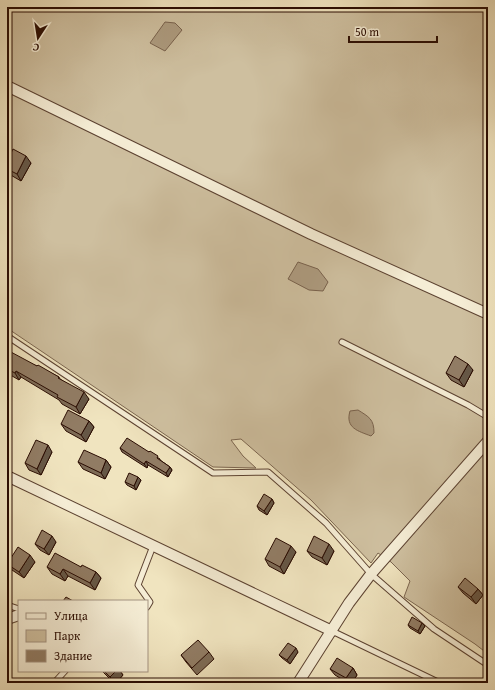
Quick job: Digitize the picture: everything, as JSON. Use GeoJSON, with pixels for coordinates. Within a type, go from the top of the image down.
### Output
{"type":"FeatureCollection","features":[{"type":"Feature","properties":{"kind":"street"},"geometry":{"type":"LineString","coordinates":[[7,86],[311,234],[488,314]]}},
{"type":"Feature","properties":{"kind":"street"},"geometry":{"type":"LineString","coordinates":[[298,683],[349,603],[371,574],[488,441]]}},
{"type":"Feature","properties":{"kind":"street"},"geometry":{"type":"LineString","coordinates":[[7,476],[332,631]]}},
{"type":"Feature","properties":{"kind":"street"},"geometry":{"type":"LineString","coordinates":[[7,619],[18,615]]}},
{"type":"Feature","properties":{"kind":"lane"},"geometry":{"type":"LineString","coordinates":[[7,336],[213,473],[268,472],[326,523],[371,574],[434,628],[488,665]]}},
{"type":"Feature","properties":{"kind":"lane"},"geometry":{"type":"LineString","coordinates":[[342,342],[468,404],[488,416]]}},
{"type":"Feature","properties":{"kind":"lane"},"geometry":{"type":"LineString","coordinates":[[148,605],[150,602],[138,585],[153,546]]}},
{"type":"Feature","properties":{"kind":"lane"},"geometry":{"type":"LineString","coordinates":[[7,605],[18,609]]}},
{"type":"Feature","properties":{"kind":"lane"},"geometry":{"type":"LineString","coordinates":[[332,631],[440,683]]}},
{"type":"Feature","properties":{"kind":"lane"},"geometry":{"type":"LineString","coordinates":[[54,683],[64,672]]}},
{"type":"Feature","properties":{"kind":"green space"},"geometry":{"type":"Polygon","coordinates":[[[7,7],[488,7],[488,654],[404,597],[410,581],[391,562],[378,553],[371,563],[311,500],[241,439],[231,440],[243,456],[256,468],[213,467],[7,328],[7,7]]]}},
{"type":"Feature","properties":{"kind":"shaded area"},"geometry":{"type":"Polygon","coordinates":[[[165,22],[175,23],[182,30],[165,51],[150,43],[165,22]]]}},
{"type":"Feature","properties":{"kind":"shaded area"},"geometry":{"type":"Polygon","coordinates":[[[298,262],[318,269],[328,282],[323,291],[309,290],[288,279],[298,262]]]}},
{"type":"Feature","properties":{"kind":"shaded area"},"geometry":{"type":"Polygon","coordinates":[[[358,410],[372,421],[374,433],[371,436],[354,428],[349,421],[350,411],[358,410]]]}},
{"type":"Feature","properties":{"kind":"building"},"geometry":{"type":"Polygon","coordinates":[[[13,149],[26,156],[17,174],[7,169],[7,161],[13,149]]]}},
{"type":"Feature","properties":{"kind":"building"},"geometry":{"type":"Polygon","coordinates":[[[9,351],[37,366],[38,365],[84,392],[76,407],[57,397],[58,395],[16,371],[15,373],[7,369],[7,354],[9,351]]]}},
{"type":"Feature","properties":{"kind":"building"},"geometry":{"type":"Polygon","coordinates":[[[455,356],[468,364],[459,380],[446,373],[455,356]]]}},
{"type":"Feature","properties":{"kind":"building"},"geometry":{"type":"Polygon","coordinates":[[[68,410],[89,421],[81,435],[61,424],[68,410]]]}},
{"type":"Feature","properties":{"kind":"building"},"geometry":{"type":"Polygon","coordinates":[[[127,438],[158,456],[157,458],[170,467],[166,473],[146,461],[144,464],[120,448],[127,438]]]}},
{"type":"Feature","properties":{"kind":"building"},"geometry":{"type":"Polygon","coordinates":[[[36,440],[48,445],[37,469],[25,463],[36,440]]]}},
{"type":"Feature","properties":{"kind":"building"},"geometry":{"type":"Polygon","coordinates":[[[84,450],[106,460],[101,473],[78,462],[84,450]]]}},
{"type":"Feature","properties":{"kind":"building"},"geometry":{"type":"Polygon","coordinates":[[[129,473],[138,477],[134,486],[125,482],[129,473]]]}},
{"type":"Feature","properties":{"kind":"building"},"geometry":{"type":"Polygon","coordinates":[[[264,494],[272,499],[264,511],[257,506],[264,494]]]}},
{"type":"Feature","properties":{"kind":"building"},"geometry":{"type":"Polygon","coordinates":[[[42,530],[52,536],[44,549],[35,544],[42,530]]]}},
{"type":"Feature","properties":{"kind":"building"},"geometry":{"type":"Polygon","coordinates":[[[314,536],[329,544],[322,558],[307,551],[314,536]]]}},
{"type":"Feature","properties":{"kind":"building"},"geometry":{"type":"Polygon","coordinates":[[[276,538],[291,546],[280,567],[265,559],[276,538]]]}},
{"type":"Feature","properties":{"kind":"building"},"geometry":{"type":"Polygon","coordinates":[[[18,547],[30,555],[19,572],[7,564],[18,547]]]}},
{"type":"Feature","properties":{"kind":"building"},"geometry":{"type":"Polygon","coordinates":[[[55,553],[81,567],[82,565],[96,572],[90,583],[63,569],[60,574],[47,567],[55,553]]]}},
{"type":"Feature","properties":{"kind":"building"},"geometry":{"type":"Polygon","coordinates":[[[465,578],[478,589],[471,597],[458,587],[465,578]]]}},
{"type":"Feature","properties":{"kind":"building"},"geometry":{"type":"Polygon","coordinates":[[[66,597],[71,600],[64,600],[66,597]]]}},
{"type":"Feature","properties":{"kind":"building"},"geometry":{"type":"Polygon","coordinates":[[[412,617],[422,623],[418,631],[408,625],[412,617]]]}},
{"type":"Feature","properties":{"kind":"building"},"geometry":{"type":"Polygon","coordinates":[[[198,640],[209,652],[192,668],[181,655],[198,640]]]}},
{"type":"Feature","properties":{"kind":"building"},"geometry":{"type":"Polygon","coordinates":[[[288,643],[296,648],[287,660],[279,655],[288,643]]]}},
{"type":"Feature","properties":{"kind":"building"},"geometry":{"type":"Polygon","coordinates":[[[337,658],[353,668],[346,678],[330,669],[337,658]]]}},
{"type":"Feature","properties":{"kind":"building"},"geometry":{"type":"Polygon","coordinates":[[[105,672],[115,672],[110,677],[105,672]]]}}]}
